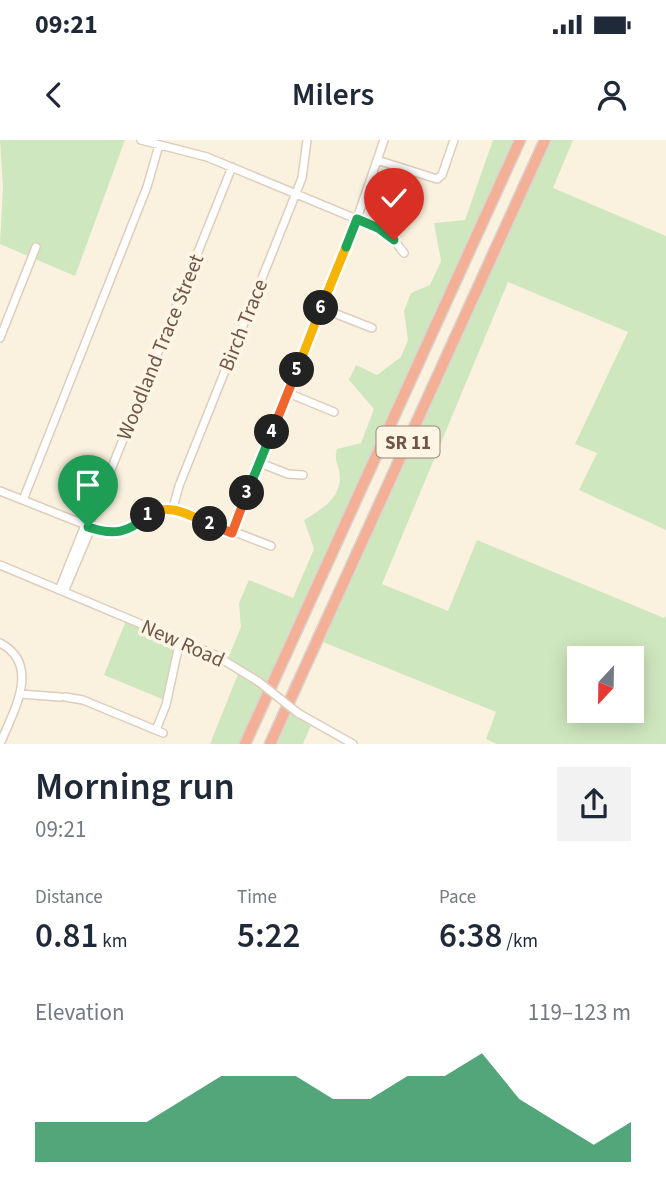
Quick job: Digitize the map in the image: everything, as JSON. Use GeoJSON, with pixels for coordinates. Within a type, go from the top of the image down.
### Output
{"type":"FeatureCollection","features":[{"type":"Feature","properties":{"kind":"highway","name":"SR 11"},"geometry":{"type":"LineString","coordinates":[[245,744],[520,140]]}},
{"type":"Feature","properties":{"kind":"highway","name":"SR 11"},"geometry":{"type":"LineString","coordinates":[[270,744],[545,140]]}},
{"type":"Feature","properties":{"kind":"street"},"geometry":{"type":"LineString","coordinates":[[141,140],[195,153],[357,219],[386,233],[404,253]]}},
{"type":"Feature","properties":{"kind":"street","name":"Birch Trace"},"geometry":{"type":"LineString","coordinates":[[173,508],[178,486],[295,194],[304,167],[307,140]]}},
{"type":"Feature","properties":{"kind":"street"},"geometry":{"type":"LineString","coordinates":[[232,533],[357,219],[384,140]]}},
{"type":"Feature","properties":{"kind":"street"},"geometry":{"type":"LineString","coordinates":[[377,160],[437,180],[442,175],[454,140]]}},
{"type":"Feature","properties":{"kind":"street"},"geometry":{"type":"LineString","coordinates":[[23,500],[147,187],[159,145]]}},
{"type":"Feature","properties":{"kind":"street","name":"Woodland Trace Street"},"geometry":{"type":"LineString","coordinates":[[61,591],[232,167]]}},
{"type":"Feature","properties":{"kind":"street"},"geometry":{"type":"LineString","coordinates":[[0,338],[36,247]]}},
{"type":"Feature","properties":{"kind":"street"},"geometry":{"type":"LineString","coordinates":[[321,308],[372,328]]}},
{"type":"Feature","properties":{"kind":"street"},"geometry":{"type":"LineString","coordinates":[[288,393],[334,412]]}},
{"type":"Feature","properties":{"kind":"street"},"geometry":{"type":"LineString","coordinates":[[260,463],[288,474],[303,475]]}},
{"type":"Feature","properties":{"kind":"street"},"geometry":{"type":"LineString","coordinates":[[0,491],[106,533],[121,533],[133,528],[154,512],[173,508],[271,546]]}},
{"type":"Feature","properties":{"kind":"street","name":"New Road"},"geometry":{"type":"LineString","coordinates":[[0,565],[224,659],[318,727],[352,744]]}},
{"type":"Feature","properties":{"kind":"street"},"geometry":{"type":"LineString","coordinates":[[20,694],[83,700],[160,732],[180,640]]}},
{"type":"Feature","properties":{"kind":"street"},"geometry":{"type":"LineString","coordinates":[[0,643],[12,651],[20,663],[23,678],[20,694],[0,744]]}},
{"type":"Feature","properties":{"kind":"green space"},"geometry":{"type":"Polygon","coordinates":[[[0,140],[125,140],[75,276],[0,244],[3,187],[0,140]]]}},
{"type":"Feature","properties":{"kind":"green space"},"geometry":{"type":"Polygon","coordinates":[[[493,140],[520,140],[245,744],[210,744],[240,669],[227,661],[241,627],[239,603],[249,580],[293,598],[314,549],[304,520],[328,503],[336,492],[340,478],[337,449],[361,443],[374,409],[349,380],[356,365],[377,375],[401,357],[408,340],[404,311],[411,293],[430,285],[441,261],[434,223],[465,220],[493,140]]]}},
{"type":"Feature","properties":{"kind":"green space"},"geometry":{"type":"Polygon","coordinates":[[[545,140],[573,140],[553,188],[666,236],[666,530],[579,490],[597,453],[575,444],[628,332],[508,282],[382,584],[448,611],[477,540],[664,618],[666,616],[666,744],[497,744],[486,739],[496,712],[318,640],[545,140]]]}},
{"type":"Feature","properties":{"kind":"green space"},"geometry":{"type":"Polygon","coordinates":[[[127,618],[180,640],[167,701],[104,675],[127,618]]]}},
{"type":"Feature","properties":{"kind":"green space"},"geometry":{"type":"Polygon","coordinates":[[[288,705],[312,723],[303,744],[270,744],[288,705]]]}},
{"type":"Feature","properties":{"kind":"route"},"geometry":{"type":"LineString","coordinates":[[88,527],[106,533],[121,533],[133,528],[154,512],[173,508],[232,533],[357,219],[378,228],[394,240]]}}]}
